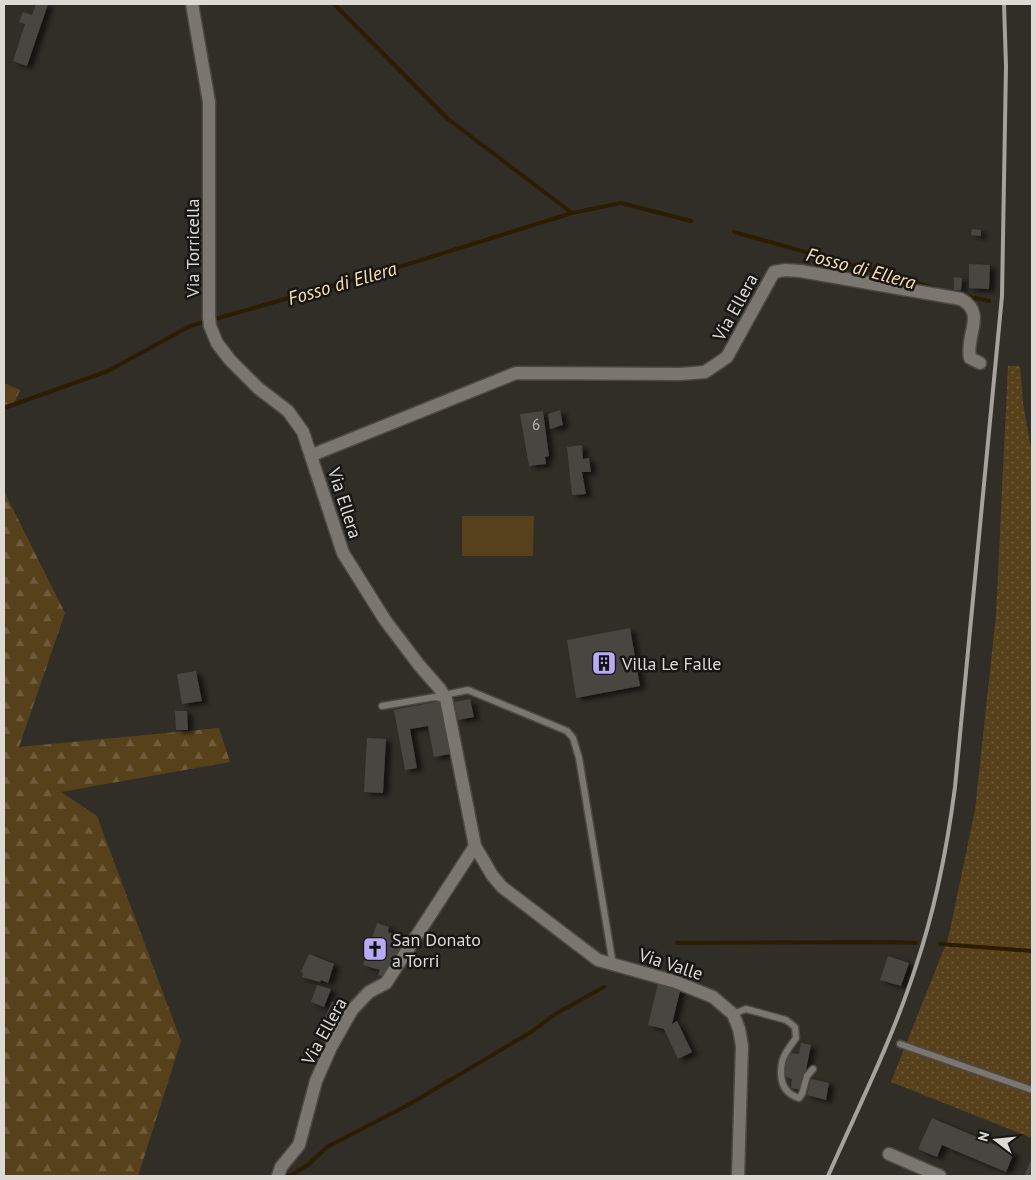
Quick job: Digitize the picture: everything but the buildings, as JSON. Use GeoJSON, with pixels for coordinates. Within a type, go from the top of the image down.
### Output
{"type":"FeatureCollection","features":[{"type":"Feature","properties":{"kind":"street","name":"Via Torricella"},"geometry":{"type":"LineString","coordinates":[[192,4],[209,102],[210,321],[217,343],[230,360],[258,388],[288,411],[303,432],[312,455]]}},
{"type":"Feature","properties":{"kind":"street","name":"Via Ellera"},"geometry":{"type":"LineString","coordinates":[[278,1175],[281,1167],[299,1144],[316,1081],[331,1046],[352,1010],[369,992],[386,983],[475,846],[445,697],[385,620],[343,553],[312,455],[516,373],[681,374],[705,372],[727,357],[774,272],[785,270],[961,299],[970,304],[975,315],[969,351],[970,358],[980,363]]}},
{"type":"Feature","properties":{"kind":"street","name":"Via Valle"},"geometry":{"type":"LineString","coordinates":[[475,846],[492,876],[502,887],[590,955],[613,965],[676,982],[713,997],[733,1014]]}},
{"type":"Feature","properties":{"kind":"street"},"geometry":{"type":"LineString","coordinates":[[733,1014],[739,1029],[742,1046],[738,1176]]}},
{"type":"Feature","properties":{"kind":"street"},"geometry":{"type":"LineString","coordinates":[[888,1154],[940,1176]]}},
{"type":"Feature","properties":{"kind":"lane"},"geometry":{"type":"LineString","coordinates":[[382,706],[445,697],[468,690],[567,731],[573,738],[579,758],[613,965]]}},
{"type":"Feature","properties":{"kind":"lane"},"geometry":{"type":"LineString","coordinates":[[733,1014],[746,1008],[786,1020],[795,1027],[796,1038],[782,1062],[782,1085],[789,1095],[799,1098],[807,1076],[814,1069]]}},
{"type":"Feature","properties":{"kind":"lane"},"geometry":{"type":"LineString","coordinates":[[900,1044],[1032,1090]]}},
{"type":"Feature","properties":{"kind":"green space"},"geometry":{"type":"Polygon","coordinates":[[[1008,366],[1020,366],[1023,402],[1032,455],[1032,1138],[891,1082],[948,939],[975,810],[996,615],[1008,366]]]}},
{"type":"Feature","properties":{"kind":"green space"},"geometry":{"type":"Polygon","coordinates":[[[4,383],[20,390],[13,406],[4,404],[4,383]]]}},
{"type":"Feature","properties":{"kind":"green space"},"geometry":{"type":"Polygon","coordinates":[[[4,491],[65,613],[19,747],[219,728],[230,762],[61,792],[97,816],[181,1041],[138,1176],[4,1176],[4,491]]]}},
{"type":"Feature","properties":{"kind":"green space"},"geometry":{"type":"Polygon","coordinates":[[[462,516],[534,516],[533,556],[462,556],[462,516]]]}},
{"type":"Feature","properties":{"kind":"waterway"},"geometry":{"type":"LineString","coordinates":[[334,4],[448,119],[572,213]]}},
{"type":"Feature","properties":{"kind":"waterway","name":"Fosso di Ellera"},"geometry":{"type":"LineString","coordinates":[[4,408],[108,371],[190,326],[402,266],[572,213],[621,203],[691,221]]}},
{"type":"Feature","properties":{"kind":"waterway","name":"Fosso di Ellera"},"geometry":{"type":"LineString","coordinates":[[734,232],[934,288]]}},
{"type":"Feature","properties":{"kind":"waterway","name":"Fosso di Ellera"},"geometry":{"type":"LineString","coordinates":[[965,296],[989,301]]}},
{"type":"Feature","properties":{"kind":"waterway"},"geometry":{"type":"LineString","coordinates":[[677,943],[916,943]]}},
{"type":"Feature","properties":{"kind":"waterway"},"geometry":{"type":"LineString","coordinates":[[940,944],[1032,951]]}},
{"type":"Feature","properties":{"kind":"waterway"},"geometry":{"type":"LineString","coordinates":[[282,1176],[292,1175],[309,1164],[327,1147],[408,1105],[531,1032],[557,1013],[604,987]]}},
{"type":"Feature","properties":{"kind":"railway"},"geometry":{"type":"LineString","coordinates":[[828,1176],[885,1048],[915,969],[934,902],[952,810],[1002,296],[1006,66],[1004,4]]}},
{"type":"Feature","properties":{"kind":"place","name":"Villa Le Falle"},"geometry":{"type":"Point","coordinates":[604,663]}},
{"type":"Feature","properties":{"kind":"place","name":"San Donato a Torri"},"geometry":{"type":"Point","coordinates":[375,949]}}]}
